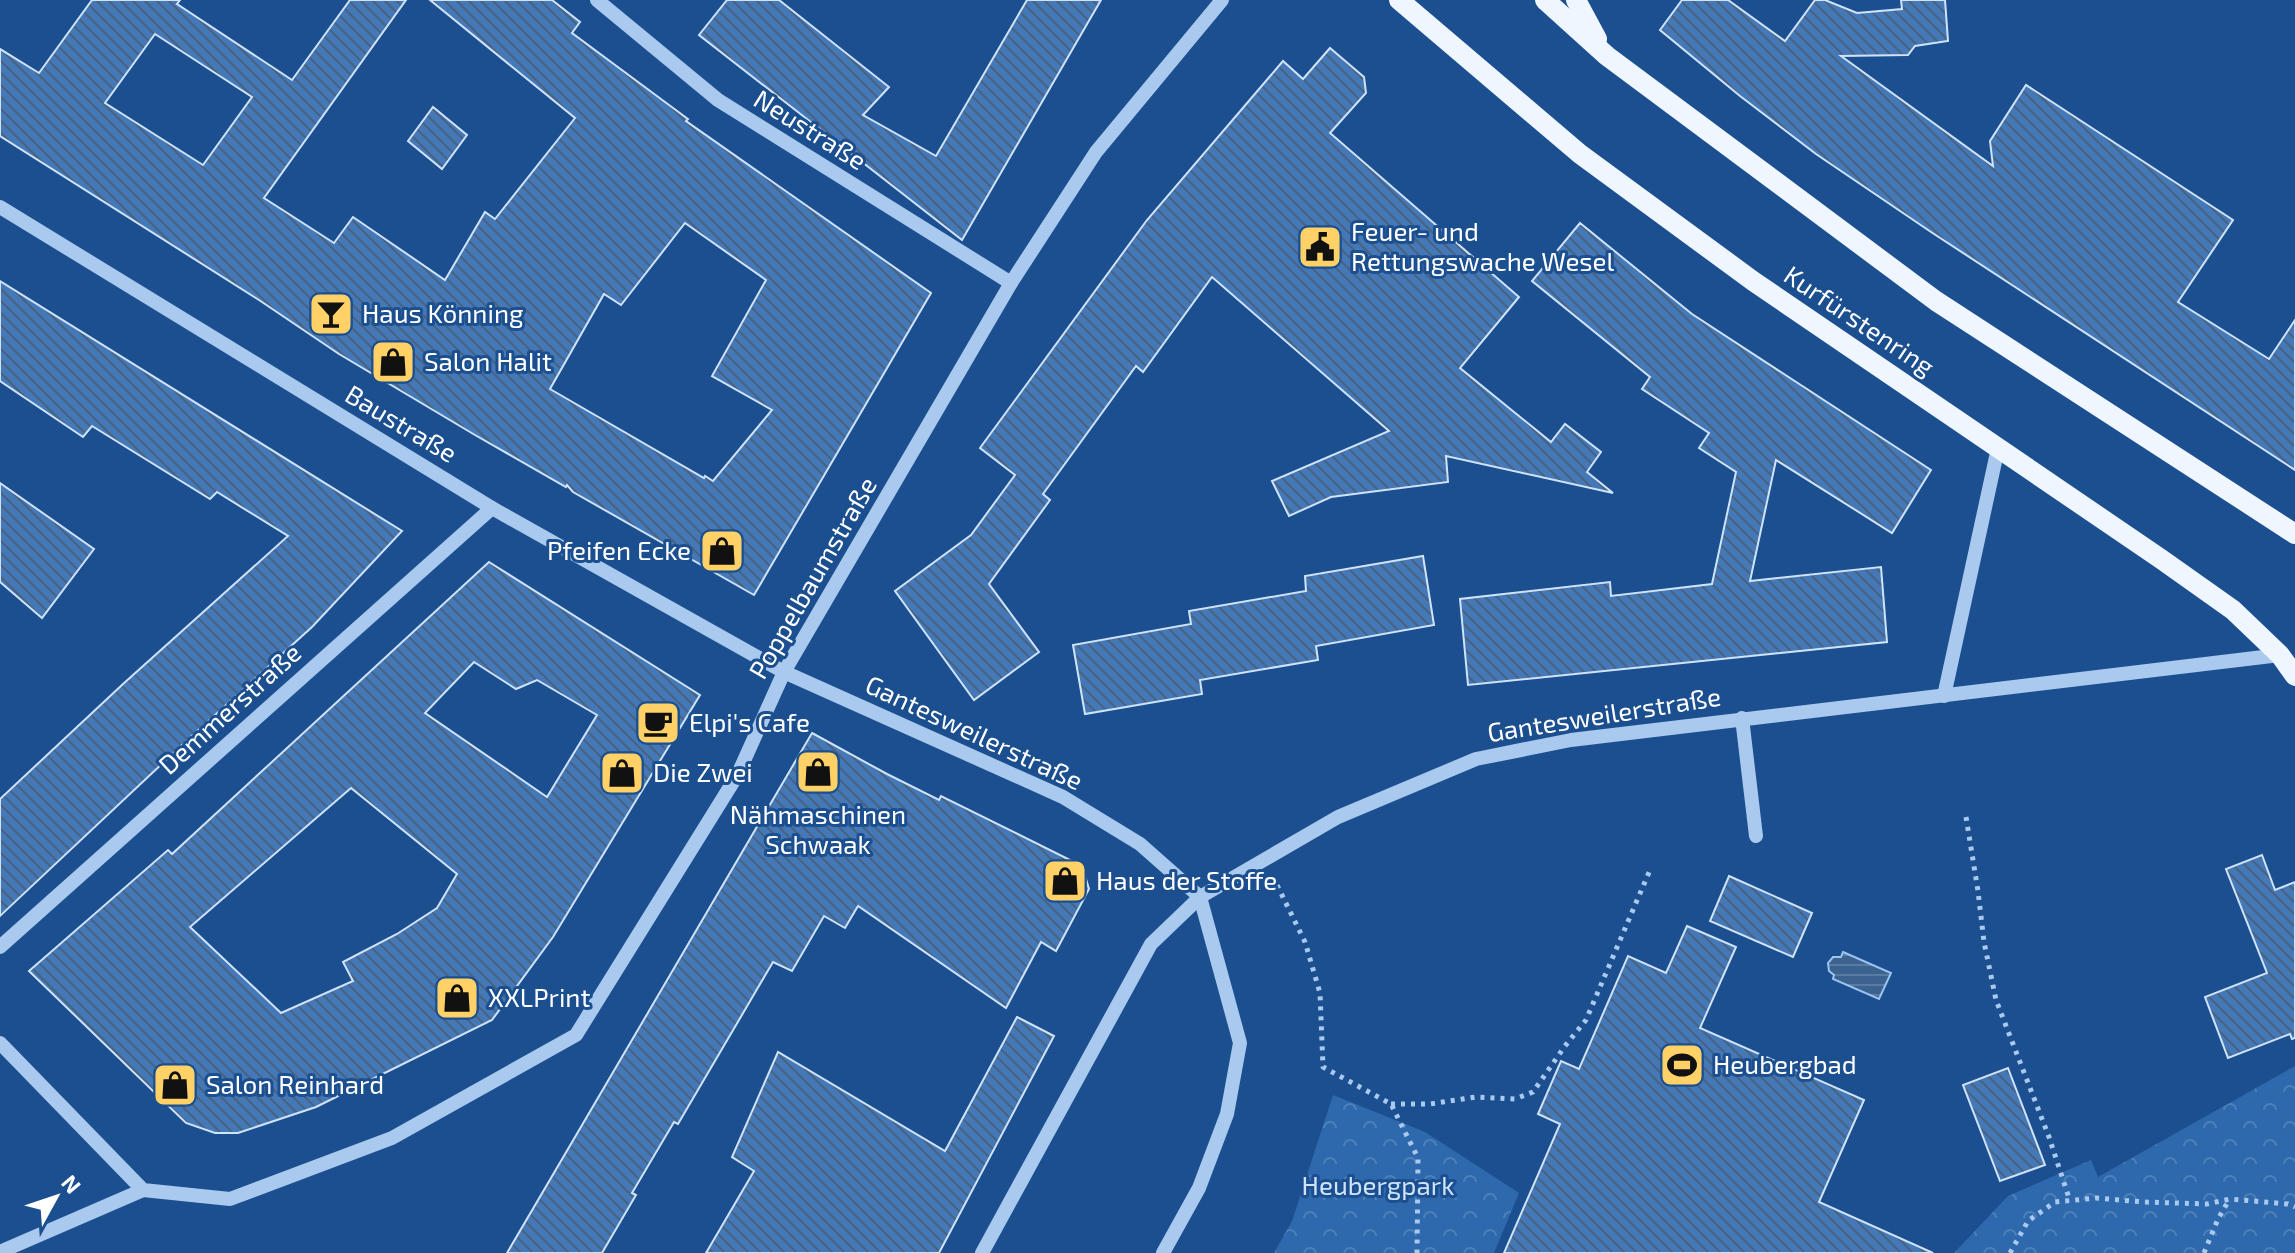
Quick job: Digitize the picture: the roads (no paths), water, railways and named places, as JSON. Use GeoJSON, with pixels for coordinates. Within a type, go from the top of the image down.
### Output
{"type":"FeatureCollection","features":[{"type":"Feature","properties":{"kind":"main road","name":"Kurfürstenring"},"geometry":{"type":"LineString","coordinates":[[1399,0],[1580,154],[1753,281],[2233,610],[2288,654],[2295,676]]}},
{"type":"Feature","properties":{"kind":"main road"},"geometry":{"type":"LineString","coordinates":[[1545,0],[1607,56],[1936,301],[2295,534]]}},
{"type":"Feature","properties":{"kind":"main road"},"geometry":{"type":"LineString","coordinates":[[1576,0],[1607,56]]}},
{"type":"Feature","properties":{"kind":"street","name":"Neustraße"},"geometry":{"type":"LineString","coordinates":[[597,0],[718,100],[1011,283]]}},
{"type":"Feature","properties":{"kind":"street","name":"Poppelbaumstraße"},"geometry":{"type":"LineString","coordinates":[[143,1190],[230,1199],[392,1138],[576,1035],[738,774],[784,672],[1011,283],[1096,152],[1222,0]]}},
{"type":"Feature","properties":{"kind":"street","name":"Baustraße"},"geometry":{"type":"LineString","coordinates":[[0,207],[492,508],[784,672]]}},
{"type":"Feature","properties":{"kind":"street"},"geometry":{"type":"LineString","coordinates":[[1944,696],[1998,448]]}},
{"type":"Feature","properties":{"kind":"street","name":"Demmerstraße"},"geometry":{"type":"LineString","coordinates":[[0,947],[492,508]]}},
{"type":"Feature","properties":{"kind":"street","name":"Gantesweilerstraße"},"geometry":{"type":"LineString","coordinates":[[784,672],[1063,797],[1140,844],[1200,897],[1338,817],[1476,759],[1571,740],[2288,654]]}},
{"type":"Feature","properties":{"kind":"street"},"geometry":{"type":"LineString","coordinates":[[1742,718],[1756,836]]}},
{"type":"Feature","properties":{"kind":"street"},"geometry":{"type":"LineString","coordinates":[[982,1253],[1151,944],[1200,897],[1240,1043],[1227,1114],[1199,1188],[1163,1253]]}},
{"type":"Feature","properties":{"kind":"street"},"geometry":{"type":"LineString","coordinates":[[0,1043],[143,1190],[0,1252]]}},
{"type":"Feature","properties":{"kind":"place","name":"Feuer- und Rettungswache Wesel"},"geometry":{"type":"Point","coordinates":[1320,247]}},
{"type":"Feature","properties":{"kind":"place","name":"Haus Könning"},"geometry":{"type":"Point","coordinates":[331,314]}},
{"type":"Feature","properties":{"kind":"place","name":"Salon Halit"},"geometry":{"type":"Point","coordinates":[393,362]}},
{"type":"Feature","properties":{"kind":"place","name":"Pfeifen Ecke"},"geometry":{"type":"Point","coordinates":[722,551]}},
{"type":"Feature","properties":{"kind":"place","name":"Elpi's Cafe"},"geometry":{"type":"Point","coordinates":[658,723]}},
{"type":"Feature","properties":{"kind":"place","name":"Nähmaschinen Schwaak"},"geometry":{"type":"Point","coordinates":[818,772]}},
{"type":"Feature","properties":{"kind":"place","name":"Die Zwei"},"geometry":{"type":"Point","coordinates":[622,773]}},
{"type":"Feature","properties":{"kind":"place","name":"Haus der Stoffe"},"geometry":{"type":"Point","coordinates":[1065,881]}},
{"type":"Feature","properties":{"kind":"place","name":"XXLPrint"},"geometry":{"type":"Point","coordinates":[457,998]}},
{"type":"Feature","properties":{"kind":"place","name":"Heubergbad"},"geometry":{"type":"Point","coordinates":[1682,1065]}},
{"type":"Feature","properties":{"kind":"place","name":"Salon Reinhard"},"geometry":{"type":"Point","coordinates":[175,1085]}},
{"type":"Feature","properties":{"kind":"park label","name":"Heubergpark"},"geometry":{"type":"Point","coordinates":[1378,1186]}}]}
